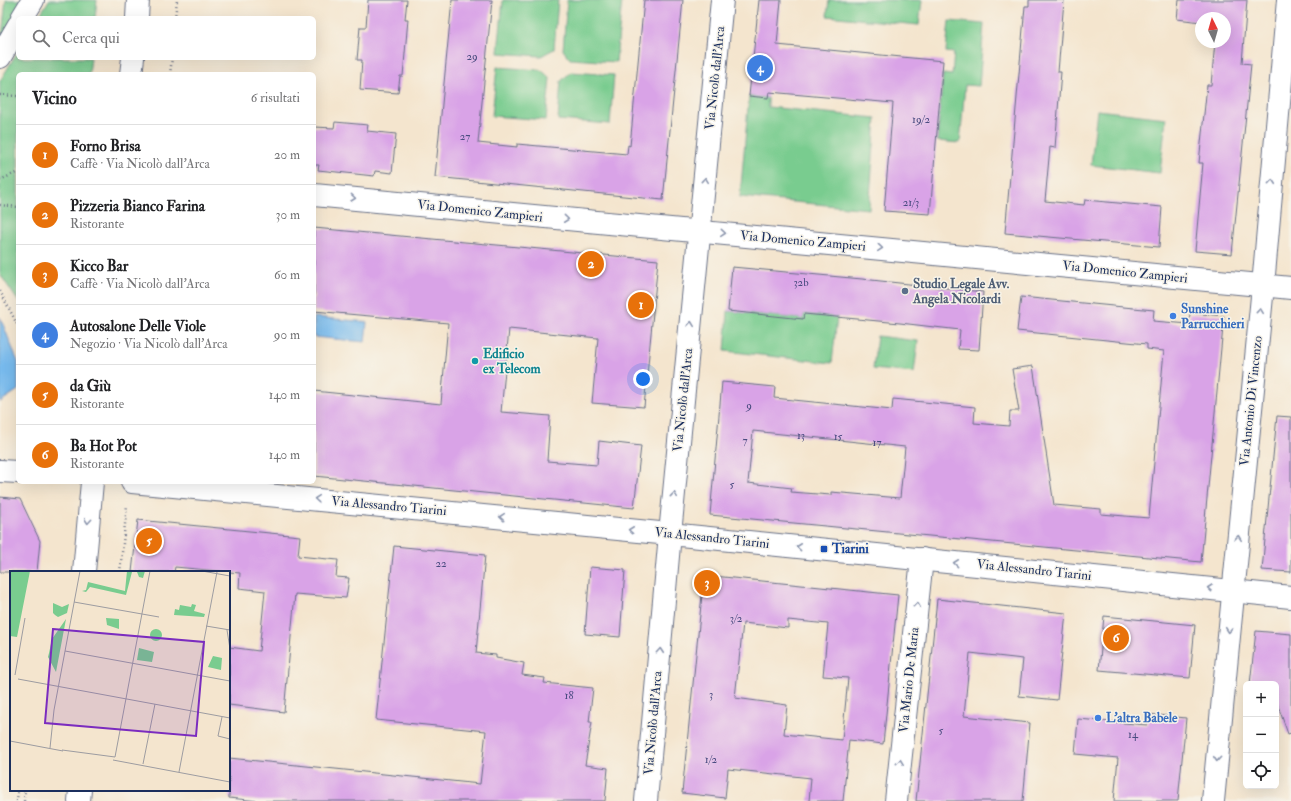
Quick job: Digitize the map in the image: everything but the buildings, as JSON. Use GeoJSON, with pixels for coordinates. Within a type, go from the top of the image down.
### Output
{"type":"FeatureCollection","features":[{"type":"Feature","properties":{"kind":"street"},"geometry":{"type":"LineString","coordinates":[[23,16],[33,0]]}},
{"type":"Feature","properties":{"kind":"street"},"geometry":{"type":"LineString","coordinates":[[137,16],[138,0]]}},
{"type":"Feature","properties":{"kind":"street","name":"Via Nicolò dall'Arca"},"geometry":{"type":"LineString","coordinates":[[646,801],[670,534],[722,0]]}},
{"type":"Feature","properties":{"kind":"street","name":"Via Antonio Di Vincenzo"},"geometry":{"type":"LineString","coordinates":[[1213,801],[1263,286],[1288,0]]}},
{"type":"Feature","properties":{"kind":"street"},"geometry":{"type":"LineString","coordinates":[[0,57],[16,29]]}},
{"type":"Feature","properties":{"kind":"street"},"geometry":{"type":"LineString","coordinates":[[131,72],[133,60]]}},
{"type":"Feature","properties":{"kind":"street","name":"Via Domenico Zampieri"},"geometry":{"type":"LineString","coordinates":[[316,195],[1291,288]]}},
{"type":"Feature","properties":{"kind":"street"},"geometry":{"type":"LineString","coordinates":[[0,471],[16,472]]}},
{"type":"Feature","properties":{"kind":"street"},"geometry":{"type":"LineString","coordinates":[[84,571],[92,484]]}},
{"type":"Feature","properties":{"kind":"street","name":"Via Alessandro Tiarini"},"geometry":{"type":"LineString","coordinates":[[130,492],[670,534],[1291,597]]}},
{"type":"Feature","properties":{"kind":"street","name":"Via Mario De Maria"},"geometry":{"type":"LineString","coordinates":[[896,801],[922,559]]}},
{"type":"Feature","properties":{"kind":"street"},"geometry":{"type":"LineString","coordinates":[[79,801],[80,791]]}},
{"type":"Feature","properties":{"kind":"path"},"geometry":{"type":"LineString","coordinates":[[175,16],[177,0]]}},
{"type":"Feature","properties":{"kind":"path"},"geometry":{"type":"LineString","coordinates":[[170,72],[172,60]]}},
{"type":"Feature","properties":{"kind":"path"},"geometry":{"type":"LineString","coordinates":[[0,95],[16,96]]}},
{"type":"Feature","properties":{"kind":"path"},"geometry":{"type":"LineString","coordinates":[[0,180],[16,173]]}},
{"type":"Feature","properties":{"kind":"path"},"geometry":{"type":"LineString","coordinates":[[0,205],[16,207]]}},
{"type":"Feature","properties":{"kind":"path"},"geometry":{"type":"LineString","coordinates":[[0,291],[16,322]]}},
{"type":"Feature","properties":{"kind":"path"},"geometry":{"type":"LineString","coordinates":[[120,571],[130,492]]}},
{"type":"Feature","properties":{"kind":"path"},"geometry":{"type":"LineString","coordinates":[[17,801],[18,791]]}},
{"type":"Feature","properties":{"kind":"path"},"geometry":{"type":"LineString","coordinates":[[24,801],[25,791]]}},
{"type":"Feature","properties":{"kind":"green space"},"geometry":{"type":"Polygon","coordinates":[[[6,0],[26,0],[16,16],[1,44],[6,0]]]}},
{"type":"Feature","properties":{"kind":"green space"},"geometry":{"type":"Polygon","coordinates":[[[49,0],[97,0],[95,16],[39,16],[49,0]]]}},
{"type":"Feature","properties":{"kind":"green space"},"geometry":{"type":"Polygon","coordinates":[[[503,0],[558,0],[554,49],[541,56],[498,53],[503,0]]]}},
{"type":"Feature","properties":{"kind":"green space"},"geometry":{"type":"Polygon","coordinates":[[[567,0],[622,0],[616,62],[570,59],[563,50],[567,0]]]}},
{"type":"Feature","properties":{"kind":"green space"},"geometry":{"type":"Polygon","coordinates":[[[829,0],[922,0],[919,25],[827,16],[829,0]]]}},
{"type":"Feature","properties":{"kind":"green space"},"geometry":{"type":"Polygon","coordinates":[[[949,21],[984,24],[979,86],[965,85],[960,143],[937,141],[943,74],[952,75],[954,53],[946,52],[949,21]]]}},
{"type":"Feature","properties":{"kind":"green space"},"geometry":{"type":"Polygon","coordinates":[[[16,54],[16,60],[91,60],[89,72],[16,72],[16,298],[0,274],[0,81],[16,54]]]}},
{"type":"Feature","properties":{"kind":"green space"},"geometry":{"type":"Polygon","coordinates":[[[497,67],[541,70],[550,78],[546,120],[492,116],[497,67]]]}},
{"type":"Feature","properties":{"kind":"green space"},"geometry":{"type":"Polygon","coordinates":[[[571,72],[614,75],[610,124],[558,120],[561,81],[571,72]]]}},
{"type":"Feature","properties":{"kind":"green space"},"geometry":{"type":"Polygon","coordinates":[[[749,96],[768,98],[768,107],[876,118],[869,209],[740,197],[749,96]]]}},
{"type":"Feature","properties":{"kind":"green space"},"geometry":{"type":"Polygon","coordinates":[[[1097,110],[1166,118],[1160,173],[1091,165],[1097,110]]]}},
{"type":"Feature","properties":{"kind":"green space"},"geometry":{"type":"Polygon","coordinates":[[[728,311],[803,319],[804,314],[837,317],[832,363],[725,351],[728,311]]]}},
{"type":"Feature","properties":{"kind":"green space"},"geometry":{"type":"Polygon","coordinates":[[[877,336],[918,341],[914,373],[873,369],[877,336]]]}},
{"type":"Feature","properties":{"kind":"water"},"geometry":{"type":"Polygon","coordinates":[[[0,317],[16,357],[16,391],[0,402],[0,317]]]}},
{"type":"Feature","properties":{"kind":"water"},"geometry":{"type":"Polygon","coordinates":[[[316,317],[367,322],[365,342],[316,337],[316,317]]]}},
{"type":"Feature","properties":{"kind":"place","name":"Autosalone Delle Viole"},"geometry":{"type":"Point","coordinates":[760,68]}},
{"type":"Feature","properties":{"kind":"place","name":"Pizzeria Bianco Farina"},"geometry":{"type":"Point","coordinates":[591,264]}},
{"type":"Feature","properties":{"kind":"place","name":"Studio Legale Avv. Angela Nicolardi"},"geometry":{"type":"Point","coordinates":[905,291]}},
{"type":"Feature","properties":{"kind":"place","name":"Forno Brisa"},"geometry":{"type":"Point","coordinates":[641,305]}},
{"type":"Feature","properties":{"kind":"place","name":"Sunshine Parrucchieri"},"geometry":{"type":"Point","coordinates":[1173,316]}},
{"type":"Feature","properties":{"kind":"place","name":"Edificio ex Telecom"},"geometry":{"type":"Point","coordinates":[475,361]}},
{"type":"Feature","properties":{"kind":"place","name":"da Giù"},"geometry":{"type":"Point","coordinates":[149,541]}},
{"type":"Feature","properties":{"kind":"place","name":"Tiarini"},"geometry":{"type":"Point","coordinates":[824,549]}},
{"type":"Feature","properties":{"kind":"place","name":"Kicco Bar"},"geometry":{"type":"Point","coordinates":[707,583]}},
{"type":"Feature","properties":{"kind":"place","name":"Ba Hot Pot"},"geometry":{"type":"Point","coordinates":[1116,638]}},
{"type":"Feature","properties":{"kind":"place","name":"L'altra Babele"},"geometry":{"type":"Point","coordinates":[1098,718]}}]}
